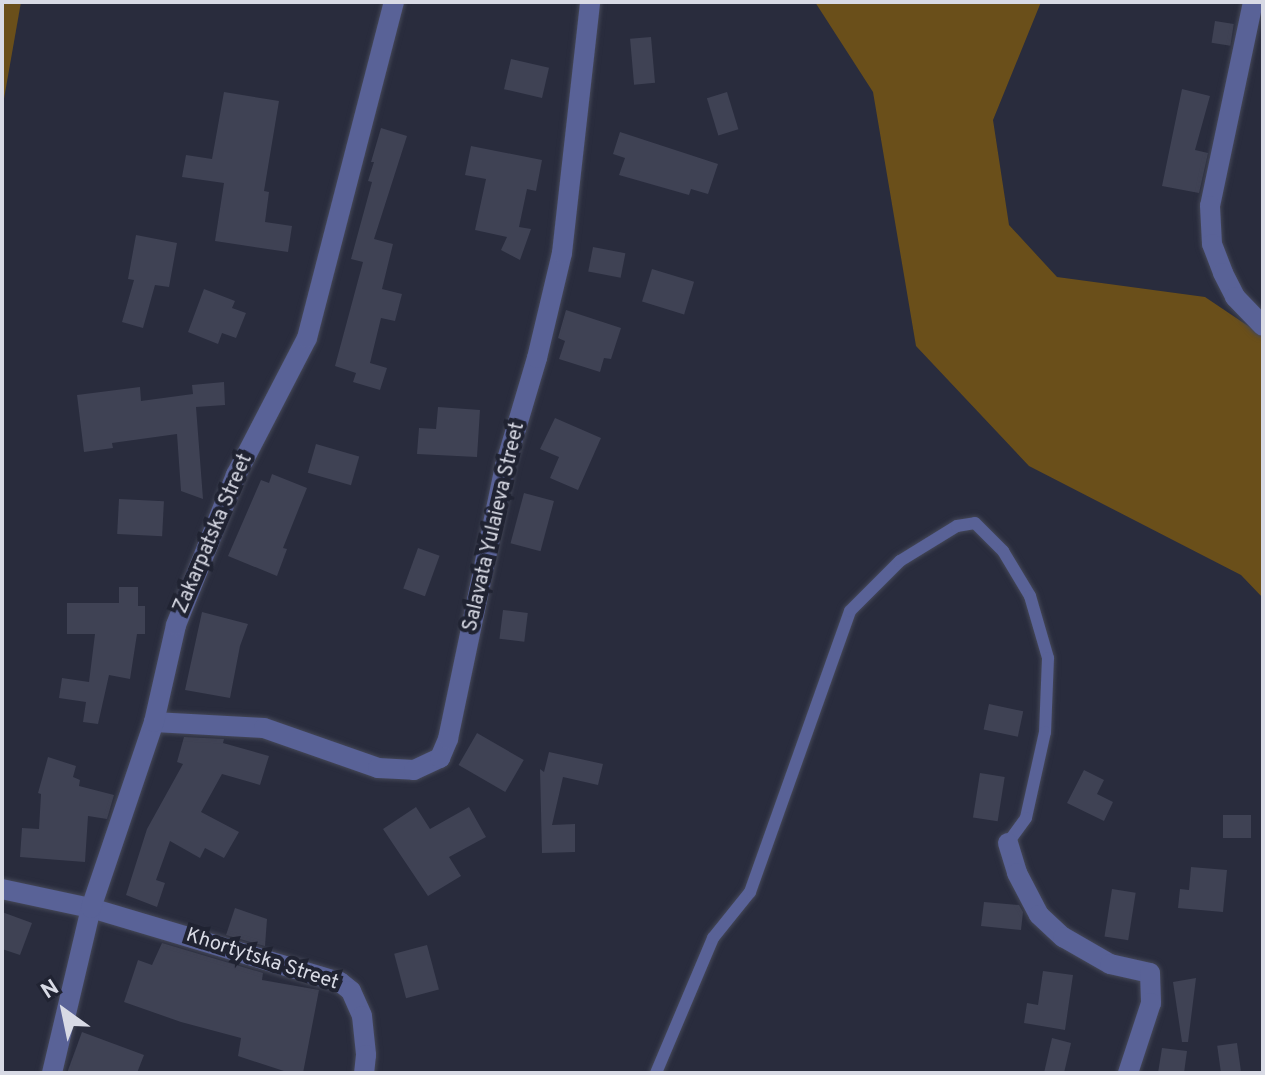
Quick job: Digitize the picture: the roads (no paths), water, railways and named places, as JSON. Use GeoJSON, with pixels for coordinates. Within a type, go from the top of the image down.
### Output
{"type":"FeatureCollection","features":[{"type":"Feature","properties":{"kind":"street","name":"Zakarpatska Street"},"geometry":{"type":"LineString","coordinates":[[52,1073],[91,908],[154,722],[176,625],[231,489],[307,338],[394,2]]}},
{"type":"Feature","properties":{"kind":"street","name":"Salavata Yulaieva Street"},"geometry":{"type":"LineString","coordinates":[[154,722],[264,728],[378,768],[414,770],[440,758],[448,739],[505,466],[537,358],[562,253],[590,2]]}},
{"type":"Feature","properties":{"kind":"street"},"geometry":{"type":"LineString","coordinates":[[1253,2],[1210,206],[1212,244],[1223,273],[1235,297],[1263,326]]}},
{"type":"Feature","properties":{"kind":"street"},"geometry":{"type":"LineString","coordinates":[[1008,843],[1017,873],[1039,915],[1063,937],[1110,964],[1150,973],[1151,1003],[1128,1073]]}},
{"type":"Feature","properties":{"kind":"street","name":"Khortytska Street"},"geometry":{"type":"LineString","coordinates":[[2,889],[91,908],[340,982],[351,991],[362,1016],[366,1055],[364,1073]]}},
{"type":"Feature","properties":{"kind":"lane"},"geometry":{"type":"LineString","coordinates":[[656,1073],[713,938],[750,892],[850,611],[900,561],[957,526],[975,523],[1003,551],[1030,596],[1048,658],[1045,732],[1026,818],[1008,843]]}}]}
